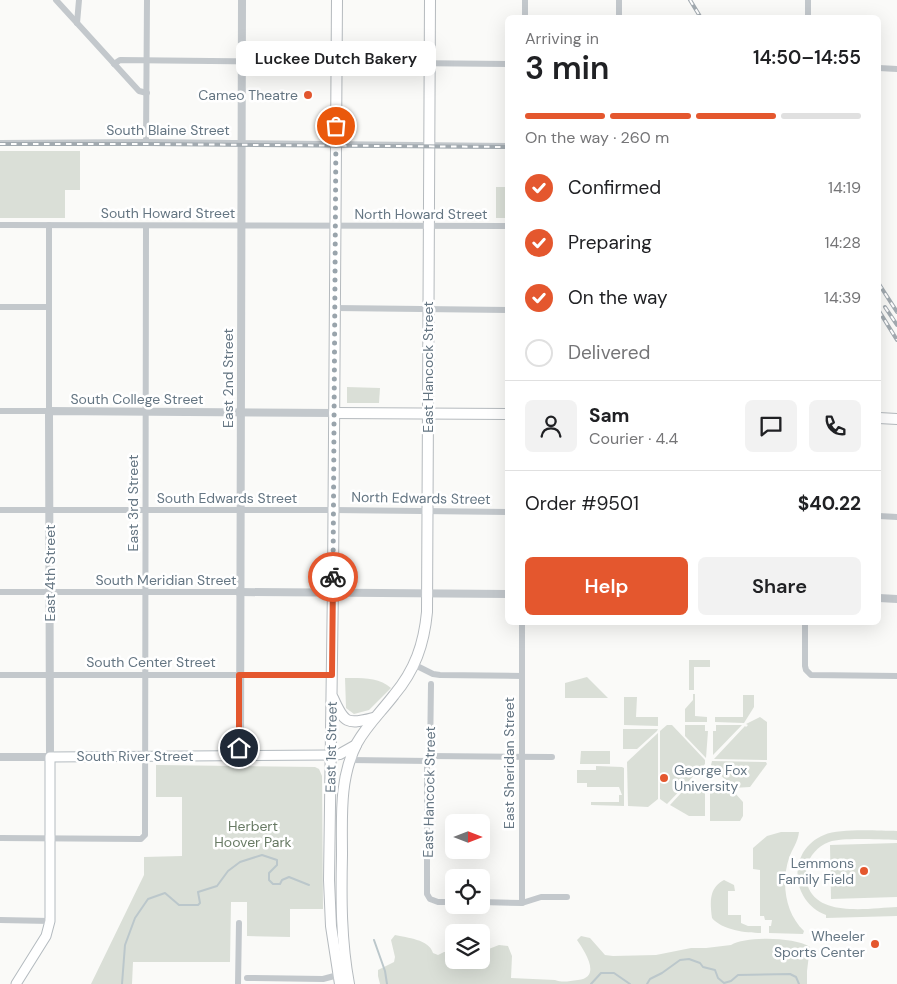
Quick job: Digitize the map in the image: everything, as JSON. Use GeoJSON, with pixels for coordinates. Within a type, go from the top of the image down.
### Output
{"type":"FeatureCollection","features":[{"type":"Feature","properties":{"kind":"main road","name":"East 1st Street"},"geometry":{"type":"LineString","coordinates":[[337,0],[330,905],[339,980]]}},
{"type":"Feature","properties":{"kind":"main road","name":"East Hancock Street"},"geometry":{"type":"LineString","coordinates":[[373,718],[394,697],[414,665],[425,632],[428,511],[430,0]]}},
{"type":"Feature","properties":{"kind":"main road"},"geometry":{"type":"LineString","coordinates":[[334,413],[505,414]]}},
{"type":"Feature","properties":{"kind":"main road"},"geometry":{"type":"LineString","coordinates":[[881,418],[897,419]]}},
{"type":"Feature","properties":{"kind":"main road"},"geometry":{"type":"LineString","coordinates":[[332,695],[340,714],[348,721],[357,722],[373,718]]}},
{"type":"Feature","properties":{"kind":"main road","name":"East 1st Street"},"geometry":{"type":"LineString","coordinates":[[349,984],[342,922],[343,786],[356,745],[373,718]]}},
{"type":"Feature","properties":{"kind":"main road"},"geometry":{"type":"LineString","coordinates":[[342,802],[336,779],[336,766],[330,756],[340,754],[356,745]]}},
{"type":"Feature","properties":{"kind":"main road","name":"South River Street"},"geometry":{"type":"LineString","coordinates":[[50,757],[330,756]]}},
{"type":"Feature","properties":{"kind":"main road","name":"East 4th Street"},"geometry":{"type":"LineString","coordinates":[[50,757],[50,920]]}},
{"type":"Feature","properties":{"kind":"main road"},"geometry":{"type":"LineString","coordinates":[[16,984],[46,936],[50,920]]}},
{"type":"Feature","properties":{"kind":"street"},"geometry":{"type":"LineString","coordinates":[[56,0],[139,91],[147,93]]}},
{"type":"Feature","properties":{"kind":"street"},"geometry":{"type":"LineString","coordinates":[[77,23],[79,0]]}},
{"type":"Feature","properties":{"kind":"street"},"geometry":{"type":"LineString","coordinates":[[146,142],[147,0]]}},
{"type":"Feature","properties":{"kind":"street","name":"East 2nd Street"},"geometry":{"type":"LineString","coordinates":[[240,756],[242,0]]}},
{"type":"Feature","properties":{"kind":"street"},"geometry":{"type":"LineString","coordinates":[[525,15],[526,0]]}},
{"type":"Feature","properties":{"kind":"street"},"geometry":{"type":"LineString","coordinates":[[619,0],[619,15]]}},
{"type":"Feature","properties":{"kind":"street"},"geometry":{"type":"LineString","coordinates":[[808,0],[808,15]]}},
{"type":"Feature","properties":{"kind":"street"},"geometry":{"type":"LineString","coordinates":[[114,64],[120,60],[505,64]]}},
{"type":"Feature","properties":{"kind":"street"},"geometry":{"type":"LineString","coordinates":[[881,68],[897,69]]}},
{"type":"Feature","properties":{"kind":"street","name":"South Blaine Street"},"geometry":{"type":"LineString","coordinates":[[0,143],[146,142],[505,146]]}},
{"type":"Feature","properties":{"kind":"street","name":"South Howard Street"},"geometry":{"type":"LineString","coordinates":[[0,225],[335,227]]}},
{"type":"Feature","properties":{"kind":"street","name":"East 4th Street"},"geometry":{"type":"LineString","coordinates":[[49,225],[50,757]]}},
{"type":"Feature","properties":{"kind":"street","name":"East 3rd Street"},"geometry":{"type":"LineString","coordinates":[[50,837],[141,839],[145,835],[146,226]]}},
{"type":"Feature","properties":{"kind":"street","name":"North Howard Street"},"geometry":{"type":"LineString","coordinates":[[335,227],[505,226]]}},
{"type":"Feature","properties":{"kind":"street"},"geometry":{"type":"LineString","coordinates":[[0,307],[49,307]]}},
{"type":"Feature","properties":{"kind":"street"},"geometry":{"type":"LineString","coordinates":[[335,308],[505,310]]}},
{"type":"Feature","properties":{"kind":"street","name":"South College Street"},"geometry":{"type":"LineString","coordinates":[[0,411],[334,413]]}},
{"type":"Feature","properties":{"kind":"street","name":"South Edwards Street"},"geometry":{"type":"LineString","coordinates":[[0,510],[334,510]]}},
{"type":"Feature","properties":{"kind":"street","name":"North Edwards Street"},"geometry":{"type":"LineString","coordinates":[[334,510],[505,512]]}},
{"type":"Feature","properties":{"kind":"street"},"geometry":{"type":"LineString","coordinates":[[881,516],[897,516]]}},
{"type":"Feature","properties":{"kind":"street","name":"South Meridian Street"},"geometry":{"type":"LineString","coordinates":[[0,592],[505,594]]}},
{"type":"Feature","properties":{"kind":"street"},"geometry":{"type":"LineString","coordinates":[[881,598],[897,598]]}},
{"type":"Feature","properties":{"kind":"street","name":"East Sheridan Street"},"geometry":{"type":"LineString","coordinates":[[522,625],[522,903]]}},
{"type":"Feature","properties":{"kind":"street"},"geometry":{"type":"LineString","coordinates":[[805,625],[805,666],[809,673],[815,675],[897,676]]}},
{"type":"Feature","properties":{"kind":"street"},"geometry":{"type":"LineString","coordinates":[[414,665],[433,674],[440,675],[522,676]]}},
{"type":"Feature","properties":{"kind":"street","name":"South Center Street"},"geometry":{"type":"LineString","coordinates":[[0,675],[332,675]]}},
{"type":"Feature","properties":{"kind":"street","name":"East Hancock Street"},"geometry":{"type":"LineString","coordinates":[[431,684],[429,758],[427,766],[427,894],[430,899],[445,902]]}},
{"type":"Feature","properties":{"kind":"street","name":"South River Street"},"geometry":{"type":"LineString","coordinates":[[0,757],[50,757]]}},
{"type":"Feature","properties":{"kind":"street"},"geometry":{"type":"LineString","coordinates":[[350,760],[552,757]]}},
{"type":"Feature","properties":{"kind":"street"},"geometry":{"type":"LineString","coordinates":[[0,838],[50,837]]}},
{"type":"Feature","properties":{"kind":"street"},"geometry":{"type":"LineString","coordinates":[[490,902],[522,903],[541,897],[567,897]]}},
{"type":"Feature","properties":{"kind":"street"},"geometry":{"type":"LineString","coordinates":[[0,920],[50,920]]}},
{"type":"Feature","properties":{"kind":"street"},"geometry":{"type":"LineString","coordinates":[[238,984],[239,922]]}},
{"type":"Feature","properties":{"kind":"street"},"geometry":{"type":"LineString","coordinates":[[247,978],[322,978],[339,980]]}},
{"type":"Feature","properties":{"kind":"green space"},"geometry":{"type":"Polygon","coordinates":[[[0,151],[80,151],[80,190],[65,190],[65,218],[0,218],[0,151]]]}},
{"type":"Feature","properties":{"kind":"green space"},"geometry":{"type":"Polygon","coordinates":[[[496,187],[505,187],[505,218],[496,218],[496,187]]]}},
{"type":"Feature","properties":{"kind":"green space"},"geometry":{"type":"Polygon","coordinates":[[[347,387],[380,388],[379,403],[347,403],[347,387]]]}},
{"type":"Feature","properties":{"kind":"green space"},"geometry":{"type":"Polygon","coordinates":[[[689,660],[710,660],[710,667],[694,667],[694,690],[689,690],[689,660]]]}},
{"type":"Feature","properties":{"kind":"green space"},"geometry":{"type":"Polygon","coordinates":[[[587,677],[608,698],[565,698],[565,683],[587,677]]]}},
{"type":"Feature","properties":{"kind":"green space"},"geometry":{"type":"Polygon","coordinates":[[[345,678],[375,680],[391,688],[369,710],[354,714],[346,708],[345,678]]]}},
{"type":"Feature","properties":{"kind":"green space"},"geometry":{"type":"Polygon","coordinates":[[[693,694],[695,694],[695,716],[707,717],[707,722],[685,722],[685,709],[693,700],[693,694]]]}},
{"type":"Feature","properties":{"kind":"green space"},"geometry":{"type":"Polygon","coordinates":[[[743,695],[754,695],[754,707],[744,723],[715,722],[715,717],[743,717],[743,695]]]}},
{"type":"Feature","properties":{"kind":"green space"},"geometry":{"type":"Polygon","coordinates":[[[624,697],[637,697],[636,717],[658,717],[658,726],[624,725],[624,697]]]}},
{"type":"Feature","properties":{"kind":"green space"},"geometry":{"type":"Polygon","coordinates":[[[760,717],[767,722],[767,760],[714,759],[748,725],[746,724],[760,717]]]}},
{"type":"Feature","properties":{"kind":"green space"},"geometry":{"type":"Polygon","coordinates":[[[667,725],[672,725],[705,760],[705,764],[667,804],[660,799],[660,731],[667,725]]]}},
{"type":"Feature","properties":{"kind":"green space"},"geometry":{"type":"Polygon","coordinates":[[[685,725],[705,725],[705,731],[708,731],[706,758],[685,736],[685,725]]]}},
{"type":"Feature","properties":{"kind":"green space"},"geometry":{"type":"Polygon","coordinates":[[[716,725],[742,725],[713,755],[713,731],[716,731],[716,725]]]}},
{"type":"Feature","properties":{"kind":"green space"},"geometry":{"type":"Polygon","coordinates":[[[623,729],[658,729],[637,749],[623,749],[623,729]]]}},
{"type":"Feature","properties":{"kind":"green space"},"geometry":{"type":"Polygon","coordinates":[[[658,733],[658,799],[648,807],[628,806],[627,762],[658,733]]]}},
{"type":"Feature","properties":{"kind":"green space"},"geometry":{"type":"Polygon","coordinates":[[[581,751],[610,751],[610,764],[580,764],[581,751]]]}},
{"type":"Feature","properties":{"kind":"green space"},"geometry":{"type":"Polygon","coordinates":[[[712,761],[766,762],[767,764],[750,787],[733,788],[711,765],[712,761]]]}},
{"type":"Feature","properties":{"kind":"green space","name":"Herbert Hoover Park"},"geometry":{"type":"Polygon","coordinates":[[[156,765],[315,767],[319,769],[322,776],[323,909],[290,909],[290,937],[247,936],[247,902],[231,902],[230,962],[133,962],[132,984],[91,984],[144,875],[144,857],[182,856],[182,797],[156,797],[156,765]]]}},
{"type":"Feature","properties":{"kind":"green space"},"geometry":{"type":"Polygon","coordinates":[[[596,766],[624,768],[624,806],[591,805],[591,802],[619,802],[619,795],[622,795],[619,787],[587,787],[587,783],[577,783],[577,770],[596,770],[596,766]]]}},
{"type":"Feature","properties":{"kind":"green space"},"geometry":{"type":"Polygon","coordinates":[[[683,791],[705,791],[705,816],[689,816],[670,805],[683,791]]]}},
{"type":"Feature","properties":{"kind":"green space"},"geometry":{"type":"Polygon","coordinates":[[[710,791],[733,791],[743,802],[743,816],[740,821],[710,821],[710,791]]]}},
{"type":"Feature","properties":{"kind":"green space"},"geometry":{"type":"Polygon","coordinates":[[[840,831],[897,831],[897,840],[862,839],[829,842],[812,855],[808,863],[806,875],[809,889],[815,898],[825,904],[848,909],[897,907],[897,916],[826,918],[826,915],[814,908],[805,899],[798,875],[799,863],[804,852],[812,842],[824,835],[840,831]]]}},
{"type":"Feature","properties":{"kind":"green space"},"geometry":{"type":"Polygon","coordinates":[[[781,832],[799,832],[789,858],[785,887],[789,907],[804,931],[803,934],[769,933],[769,926],[771,926],[772,920],[765,920],[764,916],[760,916],[760,870],[753,869],[753,848],[767,836],[781,832]]]}},
{"type":"Feature","properties":{"kind":"green space","name":"Lemmons Family Field"},"geometry":{"type":"Polygon","coordinates":[[[897,843],[897,897],[831,899],[830,845],[897,843]]]}},
{"type":"Feature","properties":{"kind":"green space"},"geometry":{"type":"Polygon","coordinates":[[[724,880],[734,885],[735,891],[728,891],[728,915],[741,915],[741,923],[748,926],[761,926],[761,933],[728,928],[712,918],[713,891],[724,880]]]}},
{"type":"Feature","properties":{"kind":"green space"},"geometry":{"type":"Polygon","coordinates":[[[395,935],[411,938],[427,945],[433,953],[438,955],[445,952],[445,969],[490,969],[490,948],[499,945],[508,946],[512,956],[511,978],[563,982],[585,978],[589,974],[590,963],[577,940],[581,936],[590,938],[605,955],[613,956],[656,955],[691,948],[731,945],[759,939],[793,941],[810,947],[807,984],[380,984],[378,970],[394,962],[395,957],[391,940],[395,935]]]}},
{"type":"Feature","properties":{"kind":"waterway"},"geometry":{"type":"LineString","coordinates":[[122,984],[125,945],[135,918],[148,899],[165,893],[179,905],[198,905],[200,903],[198,892],[217,886],[228,871],[240,862],[262,855],[277,860],[277,865],[269,873],[269,880],[273,884],[280,884],[282,880],[289,877],[309,885]]}},
{"type":"Feature","properties":{"kind":"waterway"},"geometry":{"type":"LineString","coordinates":[[374,940],[385,971],[387,984]]}},
{"type":"Feature","properties":{"kind":"waterway"},"geometry":{"type":"LineString","coordinates":[[647,984],[650,979],[680,960],[689,959],[700,963],[703,967],[715,970],[718,978],[724,983],[731,981],[738,975],[790,974],[796,977],[799,984]]}},
{"type":"Feature","properties":{"kind":"waterway"},"geometry":{"type":"LineString","coordinates":[[591,984],[601,973],[614,973],[630,984]]}},
{"type":"Feature","properties":{"kind":"railway"},"geometry":{"type":"LineString","coordinates":[[690,0],[699,15]]}},
{"type":"Feature","properties":{"kind":"railway"},"geometry":{"type":"LineString","coordinates":[[0,144],[505,147]]}},
{"type":"Feature","properties":{"kind":"railway"},"geometry":{"type":"LineString","coordinates":[[881,287],[897,312]]}},
{"type":"Feature","properties":{"kind":"railway"},"geometry":{"type":"LineString","coordinates":[[885,307],[897,325]]}},
{"type":"Feature","properties":{"kind":"railway"},"geometry":{"type":"LineString","coordinates":[[881,314],[897,340]]}},
{"type":"Feature","properties":{"kind":"way so far"},"geometry":{"type":"LineString","coordinates":[[333,577],[336,126]]}},
{"type":"Feature","properties":{"kind":"place","name":"Cameo Theatre"},"geometry":{"type":"Point","coordinates":[308,95]}},
{"type":"Feature","properties":{"kind":"place","name":"Luckee Dutch Bakery"},"geometry":{"type":"Point","coordinates":[336,126]}},
{"type":"Feature","properties":{"kind":"place","name":"George Fox University"},"geometry":{"type":"Point","coordinates":[664,778]}},
{"type":"Feature","properties":{"kind":"place","name":"Lemmons Family Field"},"geometry":{"type":"Point","coordinates":[864,871]}},
{"type":"Feature","properties":{"kind":"place","name":"Wheeler Sports Center"},"geometry":{"type":"Point","coordinates":[875,944]}},
{"type":"Feature","properties":{"kind":"route"},"geometry":{"type":"LineString","coordinates":[[239,748],[239,675],[332,675],[333,577]]}}]}
